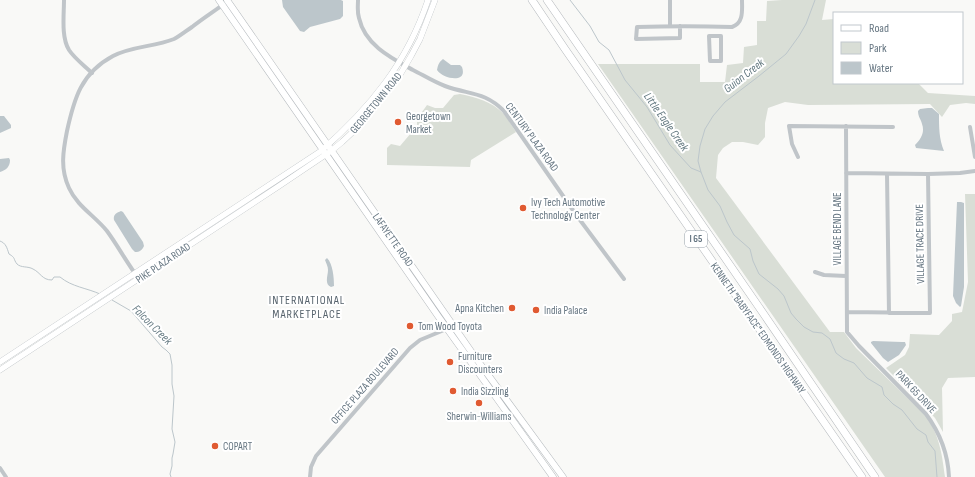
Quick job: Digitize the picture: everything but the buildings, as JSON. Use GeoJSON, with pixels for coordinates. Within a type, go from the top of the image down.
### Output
{"type":"FeatureCollection","features":[{"type":"Feature","properties":{"kind":"highway","name":"KENNETH \"BABYFACE\" EDMONDS HIGHWAY"},"geometry":{"type":"LineString","coordinates":[[532,0],[862,477]]}},
{"type":"Feature","properties":{"kind":"highway","name":"KENNETH \"BABYFACE\" EDMONDS HIGHWAY"},"geometry":{"type":"LineString","coordinates":[[547,0],[875,477]]}},
{"type":"Feature","properties":{"kind":"main road","name":"GEORGETOWN ROAD"},"geometry":{"type":"LineString","coordinates":[[327,150],[387,82],[400,62],[417,29],[428,0]]}},
{"type":"Feature","properties":{"kind":"main road","name":"GEORGETOWN ROAD"},"geometry":{"type":"LineString","coordinates":[[327,150],[342,142],[364,120],[387,93],[406,66],[422,33],[435,0]]}},
{"type":"Feature","properties":{"kind":"main road","name":"LAFAYETTE ROAD"},"geometry":{"type":"LineString","coordinates":[[224,2],[553,477]]}},
{"type":"Feature","properties":{"kind":"main road","name":"PIKE PLAZA ROAD"},"geometry":{"type":"LineString","coordinates":[[0,370],[139,279],[228,216],[257,193],[327,150]]}},
{"type":"Feature","properties":{"kind":"main road","name":"PIKE PLAZA ROAD"},"geometry":{"type":"LineString","coordinates":[[0,362],[135,274],[228,216],[260,198],[327,150]]}},
{"type":"Feature","properties":{"kind":"main road"},"geometry":{"type":"LineString","coordinates":[[257,193],[260,198]]}},
{"type":"Feature","properties":{"kind":"main road","name":"LAFAYETTE ROAD"},"geometry":{"type":"LineString","coordinates":[[450,327],[474,356],[561,476]]}},
{"type":"Feature","properties":{"kind":"street"},"geometry":{"type":"LineString","coordinates":[[64,0],[64,34],[66,42],[71,53],[92,73]]}},
{"type":"Feature","properties":{"kind":"street","name":"CENTURY PLAZA ROAD"},"geometry":{"type":"LineString","coordinates":[[358,0],[359,18],[362,28],[366,35],[379,49],[406,66],[442,85],[480,95],[498,105],[510,119],[576,216],[624,278]]}},
{"type":"Feature","properties":{"kind":"street"},"geometry":{"type":"LineString","coordinates":[[670,0],[670,26]]}},
{"type":"Feature","properties":{"kind":"street"},"geometry":{"type":"LineString","coordinates":[[680,26],[680,38],[636,39],[637,27],[670,26],[680,26],[709,26],[732,27],[740,22],[742,16],[742,0]]}},
{"type":"Feature","properties":{"kind":"street"},"geometry":{"type":"LineString","coordinates":[[139,279],[106,230],[76,200],[68,187],[62,160],[72,108],[80,89],[92,73],[105,61],[121,52],[177,38],[224,2]]}},
{"type":"Feature","properties":{"kind":"street"},"geometry":{"type":"LineString","coordinates":[[709,26],[709,36],[710,61],[721,61],[721,36],[709,36]]}},
{"type":"Feature","properties":{"kind":"street"},"geometry":{"type":"LineString","coordinates":[[798,157],[792,144],[789,126],[893,127]]}},
{"type":"Feature","properties":{"kind":"street","name":"VILLAGE BEND LANE"},"geometry":{"type":"LineString","coordinates":[[846,126],[847,332]]}},
{"type":"Feature","properties":{"kind":"street"},"geometry":{"type":"LineString","coordinates":[[970,127],[975,157]]}},
{"type":"Feature","properties":{"kind":"street"},"geometry":{"type":"LineString","coordinates":[[846,173],[928,174],[975,171]]}},
{"type":"Feature","properties":{"kind":"street"},"geometry":{"type":"LineString","coordinates":[[847,312],[888,312],[887,174]]}},
{"type":"Feature","properties":{"kind":"street","name":"VILLAGE TRACE DRIVE"},"geometry":{"type":"LineString","coordinates":[[888,312],[930,314],[928,174]]}},
{"type":"Feature","properties":{"kind":"street"},"geometry":{"type":"LineString","coordinates":[[814,272],[824,275],[846,276]]}},
{"type":"Feature","properties":{"kind":"street","name":"OFFICE PLAZA BOULEVARD"},"geometry":{"type":"LineString","coordinates":[[310,477],[311,465],[316,456],[410,348],[420,340],[450,327]]}},
{"type":"Feature","properties":{"kind":"street","name":"PARK 65 DRIVE"},"geometry":{"type":"LineString","coordinates":[[847,332],[926,414],[936,428],[946,454],[949,477]]}},
{"type":"Feature","properties":{"kind":"street"},"geometry":{"type":"LineString","coordinates":[[0,468],[6,477]]}},
{"type":"Feature","properties":{"kind":"green space"},"geometry":{"type":"Polygon","coordinates":[[[826,0],[822,20],[833,19],[833,84],[919,84],[928,93],[975,96],[975,104],[966,103],[950,105],[942,117],[930,104],[808,105],[785,102],[768,108],[765,123],[765,137],[758,145],[743,142],[732,142],[723,148],[718,155],[716,178],[830,332],[844,332],[856,348],[927,417],[940,446],[945,477],[885,477],[598,64],[700,64],[700,82],[725,82],[727,65],[743,63],[744,47],[757,45],[757,21],[766,21],[767,1],[826,0]]]}},
{"type":"Feature","properties":{"kind":"green space"},"geometry":{"type":"Polygon","coordinates":[[[460,94],[478,98],[499,109],[516,132],[471,160],[470,167],[387,165],[387,148],[391,144],[400,146],[417,126],[417,119],[427,105],[435,108],[443,108],[454,95],[460,94]]]}},
{"type":"Feature","properties":{"kind":"green space"},"geometry":{"type":"Polygon","coordinates":[[[965,194],[975,194],[975,377],[948,378],[942,388],[943,432],[935,418],[886,368],[905,355],[909,347],[910,334],[939,335],[952,321],[952,314],[962,312],[968,282],[965,194]]]}},
{"type":"Feature","properties":{"kind":"water"},"geometry":{"type":"Polygon","coordinates":[[[282,0],[341,0],[343,1],[343,16],[340,19],[310,27],[304,32],[300,31],[283,7],[282,0]]]}},
{"type":"Feature","properties":{"kind":"water"},"geometry":{"type":"Polygon","coordinates":[[[443,59],[451,65],[460,65],[463,72],[461,76],[454,78],[444,76],[440,73],[437,70],[443,59]]]}},
{"type":"Feature","properties":{"kind":"water"},"geometry":{"type":"Polygon","coordinates":[[[932,108],[939,114],[940,137],[944,151],[916,148],[915,145],[923,133],[922,122],[918,115],[918,111],[920,109],[932,108]]]}},
{"type":"Feature","properties":{"kind":"water"},"geometry":{"type":"Polygon","coordinates":[[[0,116],[4,116],[11,125],[11,128],[0,133],[0,116]]]}},
{"type":"Feature","properties":{"kind":"water"},"geometry":{"type":"Polygon","coordinates":[[[9,158],[10,162],[8,166],[0,172],[0,159],[9,158]]]}},
{"type":"Feature","properties":{"kind":"water"},"geometry":{"type":"Polygon","coordinates":[[[957,202],[964,203],[964,287],[960,307],[956,303],[953,296],[957,202]]]}},
{"type":"Feature","properties":{"kind":"water"},"geometry":{"type":"Polygon","coordinates":[[[121,211],[143,242],[144,246],[142,250],[135,252],[132,249],[114,220],[115,214],[121,211]]]}},
{"type":"Feature","properties":{"kind":"water"},"geometry":{"type":"Polygon","coordinates":[[[327,258],[332,267],[334,286],[331,287],[327,282],[328,269],[325,260],[327,258]]]}},
{"type":"Feature","properties":{"kind":"water"},"geometry":{"type":"Polygon","coordinates":[[[873,341],[905,342],[906,345],[899,355],[888,362],[871,343],[873,341]]]}},
{"type":"Feature","properties":{"kind":"waterway","name":"Little Eagle Creek"},"geometry":{"type":"LineString","coordinates":[[570,0],[590,26],[599,42],[609,50],[625,80],[647,107],[670,145],[691,168],[701,172],[708,190],[720,206],[734,235],[750,249],[753,261],[759,274],[778,289],[784,296],[791,313],[804,327],[813,332],[822,333],[830,339],[836,353],[844,359],[854,363],[867,378],[882,387],[884,395],[902,410],[917,429],[926,435],[928,442],[935,451],[937,477]]}},
{"type":"Feature","properties":{"kind":"waterway","name":"Guion Creek"},"geometry":{"type":"LineString","coordinates":[[701,172],[698,161],[700,146],[705,129],[713,116],[725,102],[786,54],[806,24],[815,0]]}},
{"type":"Feature","properties":{"kind":"waterway","name":"Falcon Creek"},"geometry":{"type":"LineString","coordinates":[[0,241],[5,244],[9,254],[14,258],[17,264],[33,269],[46,279],[52,280],[54,277],[60,277],[75,285],[100,294]]}},
{"type":"Feature","properties":{"kind":"waterway","name":"Falcon Creek"},"geometry":{"type":"LineString","coordinates":[[112,300],[131,311],[162,347],[170,354],[174,396],[172,429],[175,442],[170,474],[171,477]]}},
{"type":"Feature","properties":{"kind":"place","name":"Georgetown Market"},"geometry":{"type":"Point","coordinates":[398,122]}},
{"type":"Feature","properties":{"kind":"place","name":"Ivy Tech Automotive Technology Center"},"geometry":{"type":"Point","coordinates":[523,208]}},
{"type":"Feature","properties":{"kind":"place","name":"Apna Kitchen"},"geometry":{"type":"Point","coordinates":[512,308]}},
{"type":"Feature","properties":{"kind":"place","name":"India Palace"},"geometry":{"type":"Point","coordinates":[536,310]}},
{"type":"Feature","properties":{"kind":"place","name":"Tom Wood Toyota"},"geometry":{"type":"Point","coordinates":[410,326]}},
{"type":"Feature","properties":{"kind":"place","name":"Furniture Discounters"},"geometry":{"type":"Point","coordinates":[450,362]}},
{"type":"Feature","properties":{"kind":"place","name":"India Sizzling"},"geometry":{"type":"Point","coordinates":[453,391]}},
{"type":"Feature","properties":{"kind":"place","name":"Sherwin-Williams"},"geometry":{"type":"Point","coordinates":[479,403]}},
{"type":"Feature","properties":{"kind":"place","name":"COPART"},"geometry":{"type":"Point","coordinates":[215,446]}},
{"type":"Feature","properties":{"kind":"district","name":"INTERNATIONAL MARKETPLACE"},"geometry":{"type":"Point","coordinates":[307,307]}}]}
